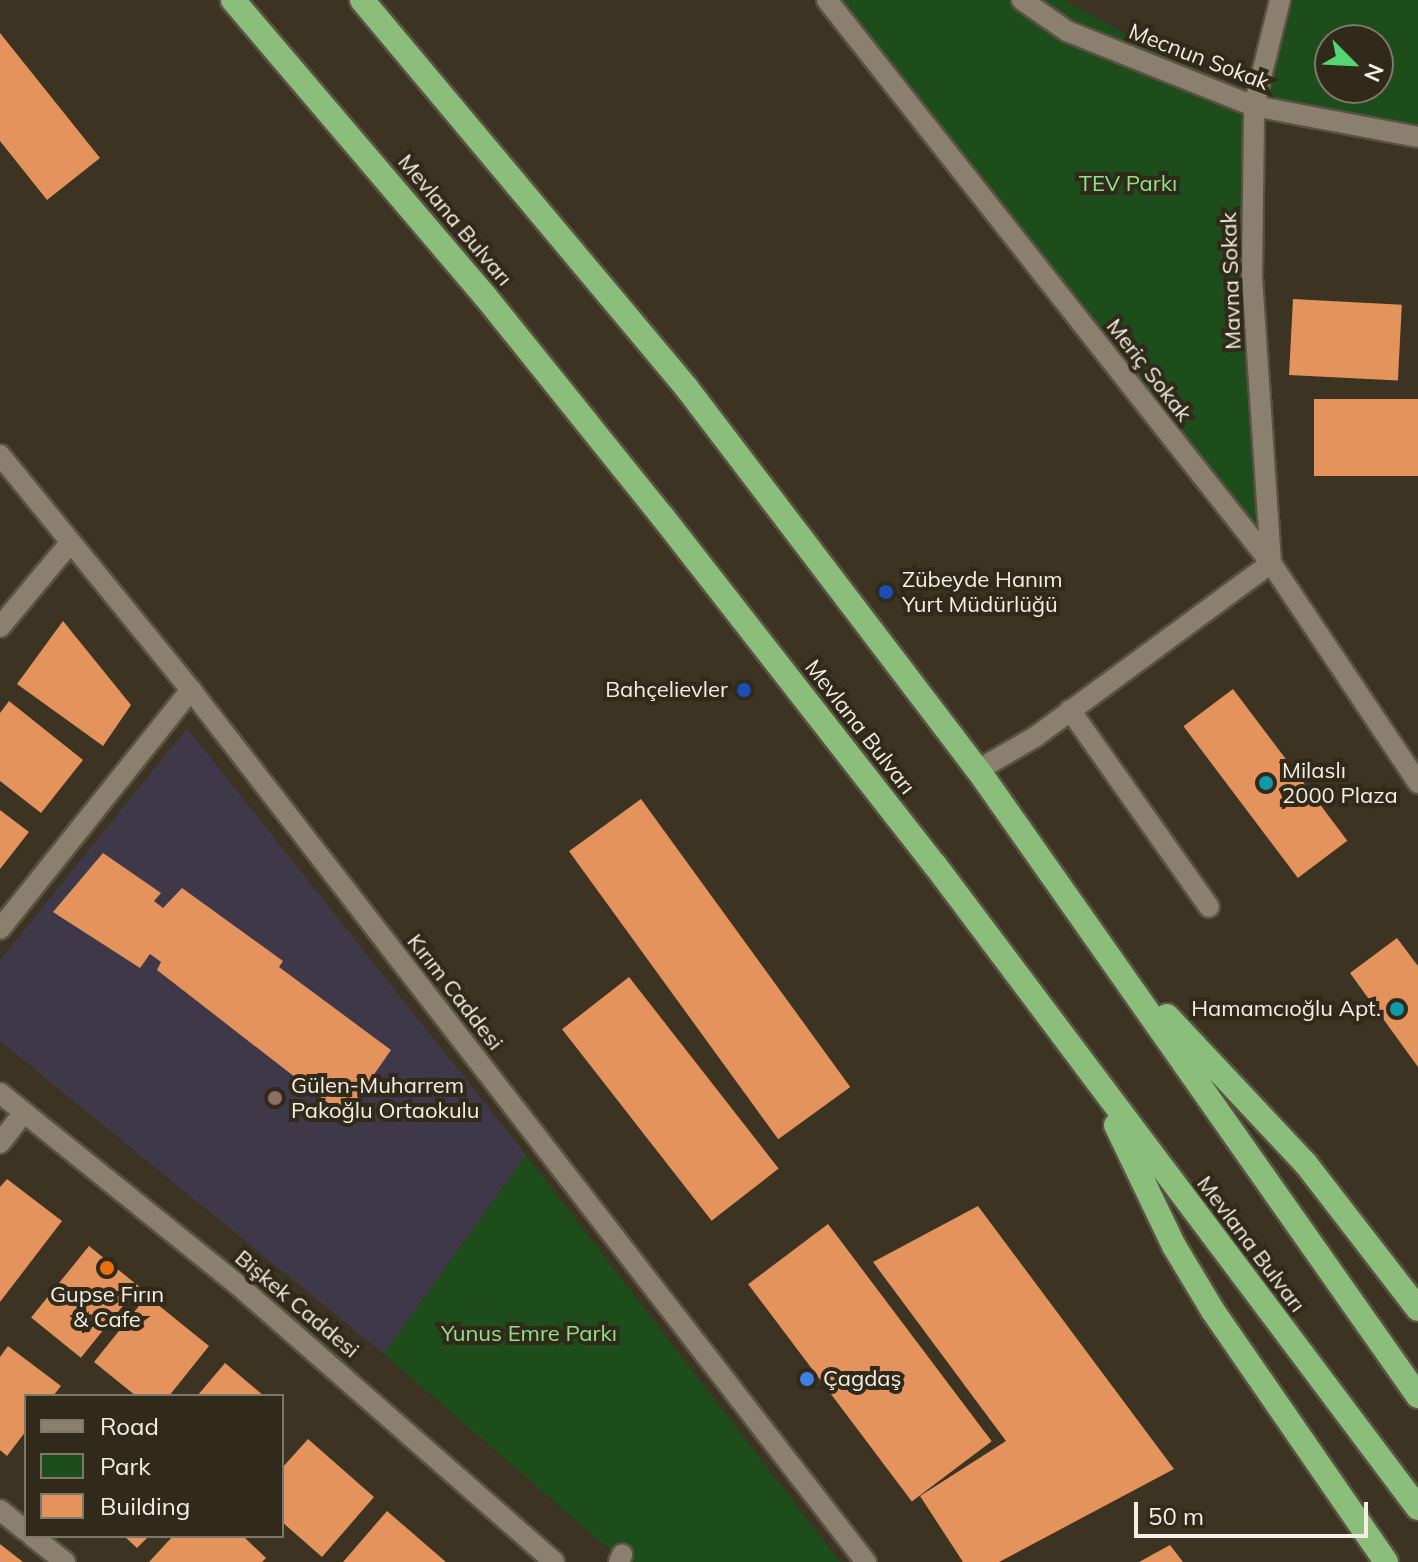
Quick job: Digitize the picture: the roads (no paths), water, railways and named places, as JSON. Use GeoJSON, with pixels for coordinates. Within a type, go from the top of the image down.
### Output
{"type":"FeatureCollection","features":[{"type":"Feature","properties":{"kind":"highway","name":"Mevlana Bulvarı"},"geometry":{"type":"LineString","coordinates":[[233,0],[333,113],[642,492],[935,865],[1418,1508]]}},
{"type":"Feature","properties":{"kind":"highway"},"geometry":{"type":"LineString","coordinates":[[362,0],[686,387],[978,770],[1418,1396]]}},
{"type":"Feature","properties":{"kind":"highway"},"geometry":{"type":"LineString","coordinates":[[1108,953],[1306,1164],[1418,1309]]}},
{"type":"Feature","properties":{"kind":"highway"},"geometry":{"type":"LineString","coordinates":[[1099,1086],[1174,1246],[1213,1311],[1386,1562]]}},
{"type":"Feature","properties":{"kind":"street","name":"Meriç Sokak"},"geometry":{"type":"LineString","coordinates":[[827,0],[1271,563],[1418,783]]}},
{"type":"Feature","properties":{"kind":"street","name":"Mecnun Sokak"},"geometry":{"type":"LineString","coordinates":[[1022,0],[1067,31],[1254,106],[1418,137]]}},
{"type":"Feature","properties":{"kind":"street","name":"Mavna Sokak"},"geometry":{"type":"LineString","coordinates":[[1271,563],[1252,278],[1254,106],[1280,0]]}},
{"type":"Feature","properties":{"kind":"street","name":"Kırım Caddesi"},"geometry":{"type":"LineString","coordinates":[[0,455],[191,690],[866,1562]]}},
{"type":"Feature","properties":{"kind":"street"},"geometry":{"type":"LineString","coordinates":[[0,627],[70,543]]}},
{"type":"Feature","properties":{"kind":"street"},"geometry":{"type":"LineString","coordinates":[[978,770],[1070,710],[1271,563]]}},
{"type":"Feature","properties":{"kind":"street"},"geometry":{"type":"LineString","coordinates":[[0,929],[191,690]]}},
{"type":"Feature","properties":{"kind":"street"},"geometry":{"type":"LineString","coordinates":[[1070,710],[1209,907]]}},
{"type":"Feature","properties":{"kind":"street","name":"Bişkek Caddesi"},"geometry":{"type":"LineString","coordinates":[[0,1093],[238,1285],[554,1562]]}},
{"type":"Feature","properties":{"kind":"street"},"geometry":{"type":"LineString","coordinates":[[0,1143],[24,1112]]}},
{"type":"Feature","properties":{"kind":"street"},"geometry":{"type":"LineString","coordinates":[[0,1510],[24,1529]]}},
{"type":"Feature","properties":{"kind":"street"},"geometry":{"type":"LineString","coordinates":[[35,1538],[65,1562]]}},
{"type":"Feature","properties":{"kind":"place","name":"Zübeyde Hanım Yurt Müdürlüğü"},"geometry":{"type":"Point","coordinates":[886,592]}},
{"type":"Feature","properties":{"kind":"place","name":"Bahçelievler"},"geometry":{"type":"Point","coordinates":[744,690]}},
{"type":"Feature","properties":{"kind":"place","name":"Milaslı 2000 Plaza"},"geometry":{"type":"Point","coordinates":[1266,783]}},
{"type":"Feature","properties":{"kind":"place","name":"Hamamcıoğlu Apt."},"geometry":{"type":"Point","coordinates":[1397,1009]}},
{"type":"Feature","properties":{"kind":"place","name":"Gülen-Muharrem Pakoğlu Ortaokulu"},"geometry":{"type":"Point","coordinates":[275,1098]}},
{"type":"Feature","properties":{"kind":"place","name":"Gupse Fırın & Cafe"},"geometry":{"type":"Point","coordinates":[107,1268]}},
{"type":"Feature","properties":{"kind":"place","name":"Çagdaş"},"geometry":{"type":"Point","coordinates":[807,1379]}},
{"type":"Feature","properties":{"kind":"park label","name":"TEV Parkı"},"geometry":{"type":"Point","coordinates":[1128,184]}},
{"type":"Feature","properties":{"kind":"park label","name":"Yunus Emre Parkı"},"geometry":{"type":"Point","coordinates":[529,1334]}}]}
